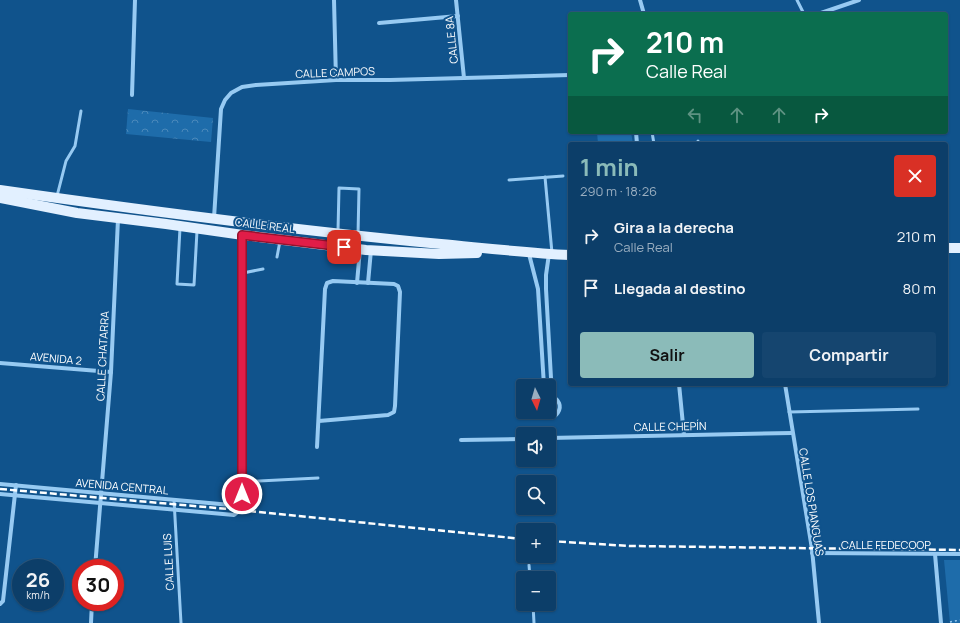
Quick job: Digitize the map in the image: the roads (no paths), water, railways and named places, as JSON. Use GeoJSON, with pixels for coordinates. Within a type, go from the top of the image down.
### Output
{"type":"FeatureCollection","features":[{"type":"Feature","properties":{"kind":"main road","name":"CALLE REAL"},"geometry":{"type":"LineString","coordinates":[[0,190],[150,211],[338,234],[528,253]]}},
{"type":"Feature","properties":{"kind":"main road","name":"CALLE REAL"},"geometry":{"type":"LineString","coordinates":[[0,198],[77,213],[360,249],[439,254],[528,253],[568,255]]}},
{"type":"Feature","properties":{"kind":"main road"},"geometry":{"type":"LineString","coordinates":[[69,200],[86,208],[110,211],[118,218],[121,214],[125,213],[136,214],[150,211]]}},
{"type":"Feature","properties":{"kind":"main road"},"geometry":{"type":"LineString","coordinates":[[166,224],[179,222],[209,223],[214,218],[218,224],[237,228],[242,235],[246,231],[250,230],[268,232],[284,231],[292,228]]}},
{"type":"Feature","properties":{"kind":"main road"},"geometry":{"type":"LineString","coordinates":[[948,248],[960,248]]}},
{"type":"Feature","properties":{"kind":"street"},"geometry":{"type":"LineString","coordinates":[[132,95],[135,0]]}},
{"type":"Feature","properties":{"kind":"street"},"geometry":{"type":"LineString","coordinates":[[334,0],[336,80]]}},
{"type":"Feature","properties":{"kind":"street","name":"CALLE 8A"},"geometry":{"type":"LineString","coordinates":[[456,0],[464,78]]}},
{"type":"Feature","properties":{"kind":"street"},"geometry":{"type":"LineString","coordinates":[[640,0],[643,12]]}},
{"type":"Feature","properties":{"kind":"street"},"geometry":{"type":"LineString","coordinates":[[824,12],[859,0]]}},
{"type":"Feature","properties":{"kind":"street"},"geometry":{"type":"LineString","coordinates":[[379,23],[458,16]]}},
{"type":"Feature","properties":{"kind":"street","name":"CALLE CAMPOS"},"geometry":{"type":"LineString","coordinates":[[214,218],[220,120],[223,104],[227,97],[237,89],[250,85],[336,80],[568,75]]}},
{"type":"Feature","properties":{"kind":"street","name":"CALLE CHATARRA"},"geometry":{"type":"LineString","coordinates":[[96,559],[111,372],[118,218]]}},
{"type":"Feature","properties":{"kind":"street"},"geometry":{"type":"LineString","coordinates":[[242,235],[242,506]]}},
{"type":"Feature","properties":{"kind":"street"},"geometry":{"type":"LineString","coordinates":[[357,283],[360,249]]}},
{"type":"Feature","properties":{"kind":"street"},"geometry":{"type":"LineString","coordinates":[[368,283],[371,250]]}},
{"type":"Feature","properties":{"kind":"street"},"geometry":{"type":"LineString","coordinates":[[528,253],[538,289],[544,379]]}},
{"type":"Feature","properties":{"kind":"street"},"geometry":{"type":"LineString","coordinates":[[549,379],[546,275],[551,254]]}},
{"type":"Feature","properties":{"kind":"street"},"geometry":{"type":"LineString","coordinates":[[317,447],[325,289],[327,283],[333,281],[394,284],[398,286],[400,292],[394,412],[388,415],[319,421]]}},
{"type":"Feature","properties":{"kind":"street"},"geometry":{"type":"LineString","coordinates":[[538,289],[546,289]]}},
{"type":"Feature","properties":{"kind":"street"},"geometry":{"type":"LineString","coordinates":[[541,339],[548,339]]}},
{"type":"Feature","properties":{"kind":"street","name":"AVENIDA 2"},"geometry":{"type":"LineString","coordinates":[[0,363],[111,372]]}},
{"type":"Feature","properties":{"kind":"street"},"geometry":{"type":"LineString","coordinates":[[679,386],[684,435]]}},
{"type":"Feature","properties":{"kind":"street","name":"CALLE LOS PIANGUAS"},"geometry":{"type":"LineString","coordinates":[[784,386],[812,553],[819,623]]}},
{"type":"Feature","properties":{"kind":"street"},"geometry":{"type":"LineString","coordinates":[[556,399],[559,403],[558,413],[556,415]]}},
{"type":"Feature","properties":{"kind":"street","name":"CALLE CHEPÍN"},"geometry":{"type":"LineString","coordinates":[[556,438],[792,433]]}},
{"type":"Feature","properties":{"kind":"street"},"geometry":{"type":"LineString","coordinates":[[461,440],[516,439]]}},
{"type":"Feature","properties":{"kind":"street","name":"AVENIDA CENTRAL"},"geometry":{"type":"LineString","coordinates":[[0,484],[102,496],[242,506],[234,515],[0,494]]}},
{"type":"Feature","properties":{"kind":"street"},"geometry":{"type":"LineString","coordinates":[[0,604],[3,601],[16,486]]}},
{"type":"Feature","properties":{"kind":"street","name":"CALLE FEDECOOP"},"geometry":{"type":"LineString","coordinates":[[812,553],[960,554]]}},
{"type":"Feature","properties":{"kind":"street"},"geometry":{"type":"LineString","coordinates":[[935,554],[941,623]]}},
{"type":"Feature","properties":{"kind":"street"},"geometry":{"type":"LineString","coordinates":[[91,623],[92,611]]}},
{"type":"Feature","properties":{"kind":"lane"},"geometry":{"type":"LineString","coordinates":[[797,0],[803,12]]}},
{"type":"Feature","properties":{"kind":"lane"},"geometry":{"type":"LineString","coordinates":[[57,198],[66,161],[75,146],[81,111]]}},
{"type":"Feature","properties":{"kind":"lane"},"geometry":{"type":"LineString","coordinates":[[509,180],[563,176]]}},
{"type":"Feature","properties":{"kind":"lane"},"geometry":{"type":"LineString","coordinates":[[545,177],[551,254]]}},
{"type":"Feature","properties":{"kind":"lane"},"geometry":{"type":"LineString","coordinates":[[338,234],[339,188],[359,189],[358,236]]}},
{"type":"Feature","properties":{"kind":"lane"},"geometry":{"type":"LineString","coordinates":[[180,226],[177,284],[194,285],[197,228]]}},
{"type":"Feature","properties":{"kind":"lane"},"geometry":{"type":"LineString","coordinates":[[277,257],[281,240]]}},
{"type":"Feature","properties":{"kind":"lane"},"geometry":{"type":"LineString","coordinates":[[243,273],[263,269]]}},
{"type":"Feature","properties":{"kind":"lane"},"geometry":{"type":"LineString","coordinates":[[789,412],[918,409]]}},
{"type":"Feature","properties":{"kind":"lane"},"geometry":{"type":"LineString","coordinates":[[242,482],[318,478]]}},
{"type":"Feature","properties":{"kind":"lane","name":"CALLE LUIS"},"geometry":{"type":"LineString","coordinates":[[174,500],[181,623]]}},
{"type":"Feature","properties":{"kind":"lane"},"geometry":{"type":"LineString","coordinates":[[529,565],[529,571]]}},
{"type":"Feature","properties":{"kind":"lane"},"geometry":{"type":"LineString","coordinates":[[533,611],[534,623]]}},
{"type":"Feature","properties":{"kind":"railway"},"geometry":{"type":"LineString","coordinates":[[0,489],[240,510],[516,538]]}},
{"type":"Feature","properties":{"kind":"railway"},"geometry":{"type":"LineString","coordinates":[[556,541],[629,546],[960,550]]}}]}
